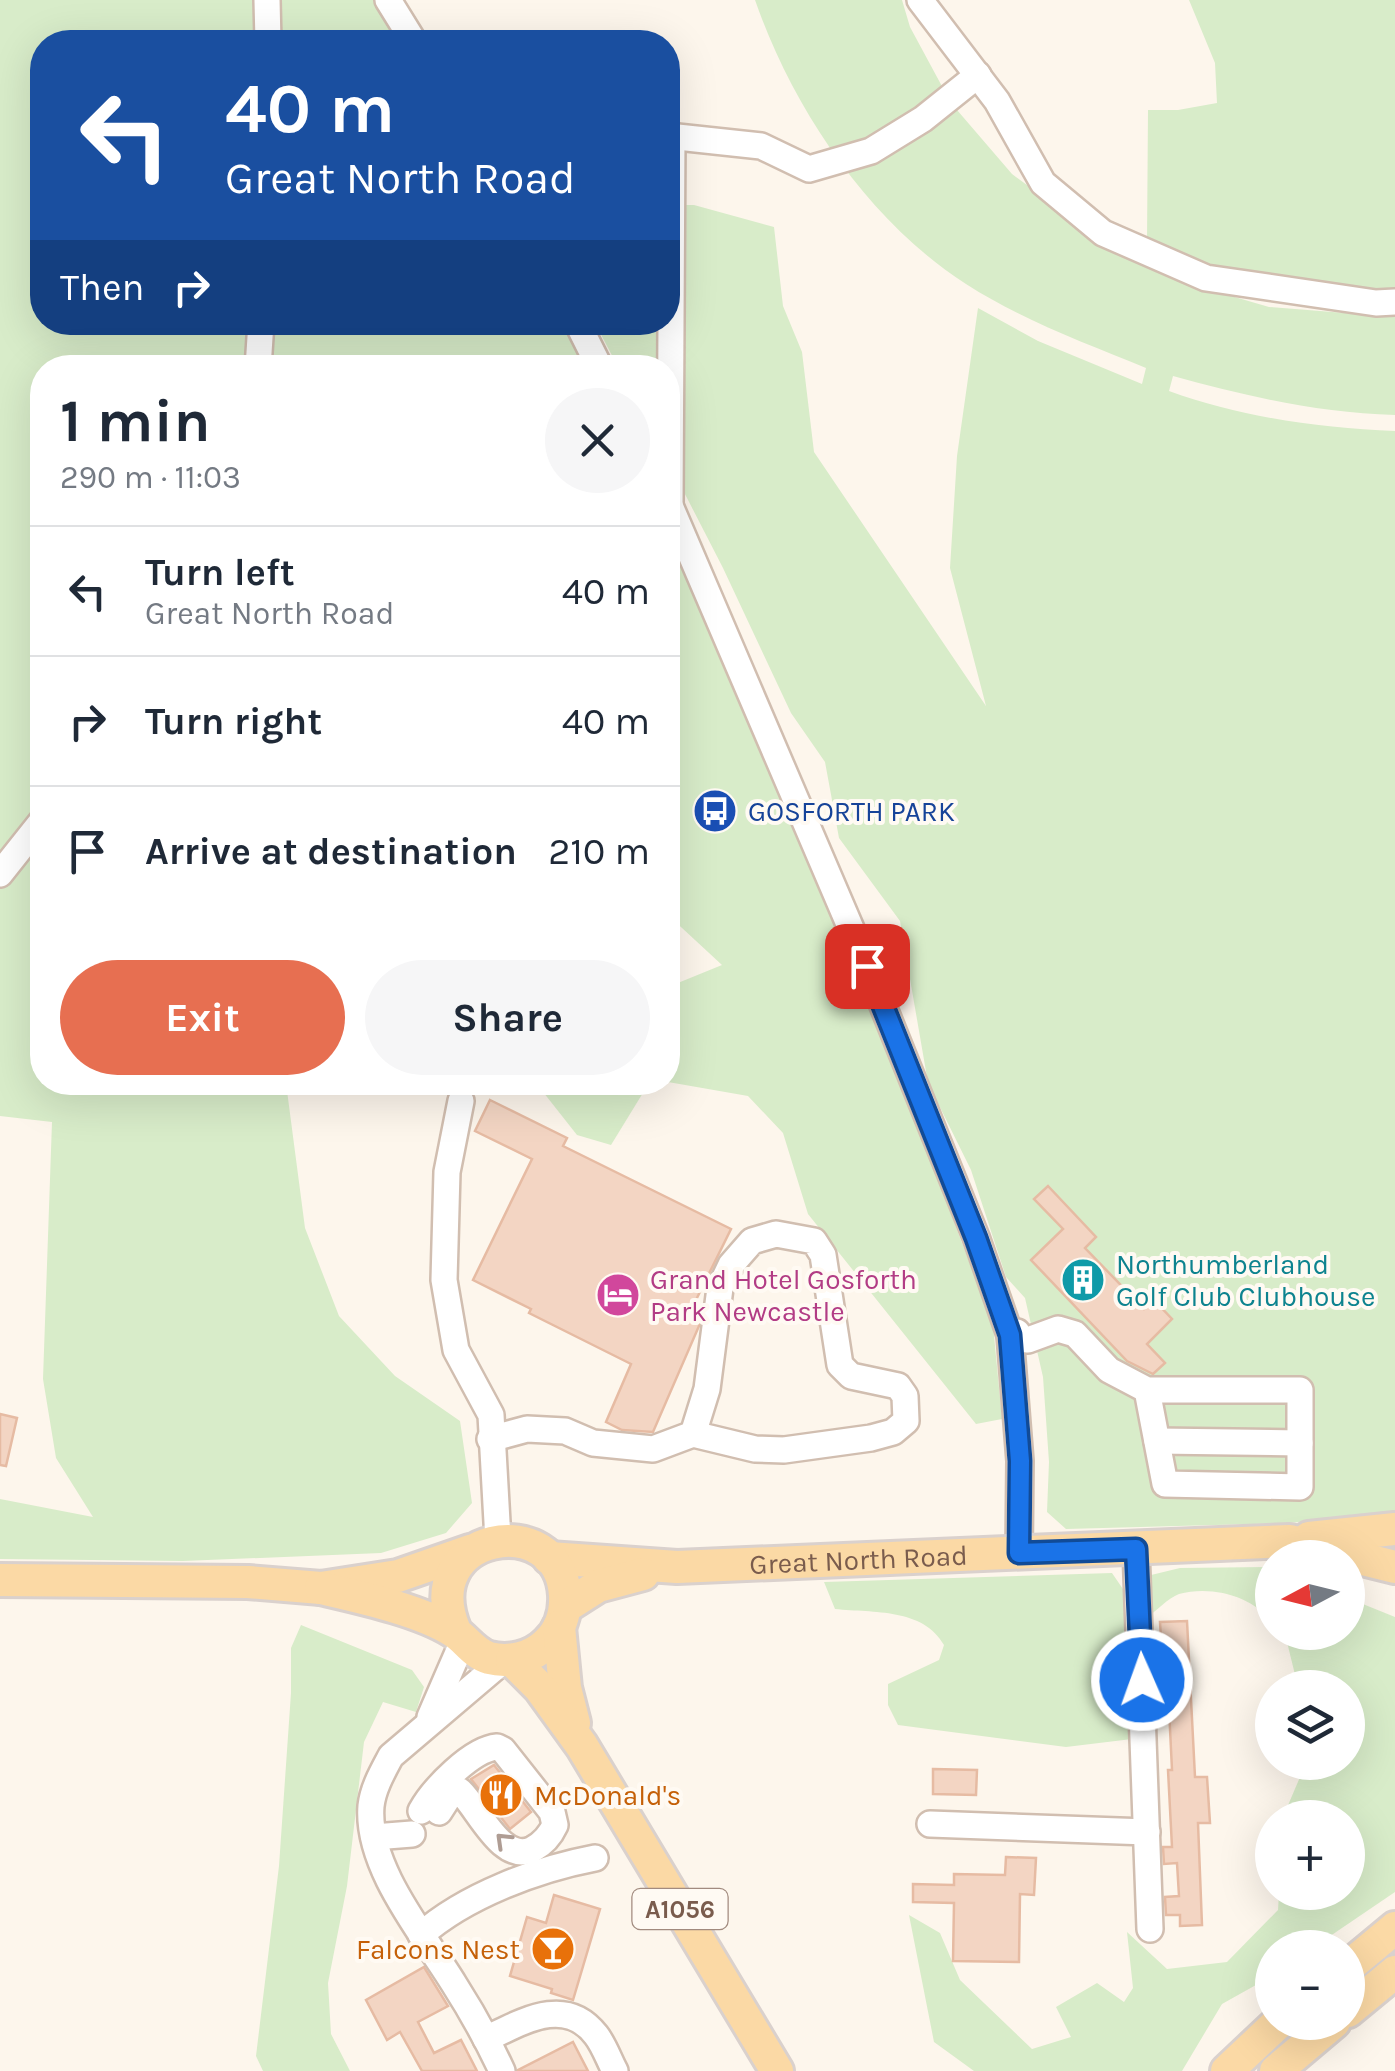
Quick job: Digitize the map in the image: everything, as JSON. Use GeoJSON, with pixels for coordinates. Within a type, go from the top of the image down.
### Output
{"type":"FeatureCollection","features":[{"type":"Feature","properties":{"kind":"main road"},"geometry":{"type":"LineString","coordinates":[[1290,1540],[1395,1528]]}},
{"type":"Feature","properties":{"kind":"main road","name":"Great North Road"},"geometry":{"type":"LineString","coordinates":[[549,1558],[677,1567],[1255,1542]]}},
{"type":"Feature","properties":{"kind":"main road"},"geometry":{"type":"LineString","coordinates":[[0,1580],[248,1582],[321,1588],[411,1614],[459,1636],[488,1657],[508,1660],[540,1650],[562,1617],[565,1589],[549,1558],[526,1543],[485,1545],[398,1576],[321,1588]]}},
{"type":"Feature","properties":{"kind":"main road"},"geometry":{"type":"LineString","coordinates":[[459,1636],[448,1614],[450,1578],[459,1563],[485,1545]]}},
{"type":"Feature","properties":{"kind":"main road","name":"Great North Road"},"geometry":{"type":"LineString","coordinates":[[1365,1559],[1395,1567]]}},
{"type":"Feature","properties":{"kind":"main road","name":"Great North Road"},"geometry":{"type":"LineString","coordinates":[[562,1617],[598,1586],[677,1567]]}},
{"type":"Feature","properties":{"kind":"main road","name":"A1056"},"geometry":{"type":"LineString","coordinates":[[562,1617],[565,1688],[582,1746]]}},
{"type":"Feature","properties":{"kind":"main road","name":"A1056"},"geometry":{"type":"LineString","coordinates":[[508,1660],[551,1702],[582,1746],[777,2071]]}},
{"type":"Feature","properties":{"kind":"main road"},"geometry":{"type":"LineString","coordinates":[[1365,1953],[1395,1928]]}},
{"type":"Feature","properties":{"kind":"main road"},"geometry":{"type":"LineString","coordinates":[[1365,1997],[1395,1972]]}},
{"type":"Feature","properties":{"kind":"main road"},"geometry":{"type":"LineString","coordinates":[[1226,2071],[1260,2040]]}},
{"type":"Feature","properties":{"kind":"main road"},"geometry":{"type":"LineString","coordinates":[[1276,2071],[1313,2040]]}},
{"type":"Feature","properties":{"kind":"street"},"geometry":{"type":"LineString","coordinates":[[268,0],[268,30]]}},
{"type":"Feature","properties":{"kind":"street"},"geometry":{"type":"LineString","coordinates":[[388,0],[407,30]]}},
{"type":"Feature","properties":{"kind":"street"},"geometry":{"type":"LineString","coordinates":[[920,0],[997,101],[1043,183],[1103,232],[1206,278],[1376,303],[1395,302]]}},
{"type":"Feature","properties":{"kind":"street"},"geometry":{"type":"LineString","coordinates":[[680,137],[760,146],[809,169],[871,151],[923,119],[978,75]]}},
{"type":"Feature","properties":{"kind":"street"},"geometry":{"type":"LineString","coordinates":[[680,530],[867,966],[976,1238],[1010,1335],[1020,1461],[1019,1553]]}},
{"type":"Feature","properties":{"kind":"street"},"geometry":{"type":"LineString","coordinates":[[0,874],[30,836]]}},
{"type":"Feature","properties":{"kind":"street"},"geometry":{"type":"LineString","coordinates":[[461,1101],[447,1172],[444,1280],[456,1350],[491,1415],[485,1545]]}},
{"type":"Feature","properties":{"kind":"street"},"geometry":{"type":"LineString","coordinates":[[490,1439],[527,1429],[565,1431],[593,1443],[653,1449],[692,1434],[784,1450],[893,1432],[906,1421],[905,1396],[898,1386],[850,1376],[840,1365],[823,1255],[814,1241],[776,1234],[752,1241],[731,1265],[720,1288],[710,1373],[692,1434]]}},
{"type":"Feature","properties":{"kind":"street"},"geometry":{"type":"LineString","coordinates":[[1010,1335],[1017,1332],[1020,1340],[1028,1340],[1058,1329],[1075,1334],[1108,1370],[1146,1390],[1300,1390],[1300,1487],[1165,1484],[1146,1390]]}},
{"type":"Feature","properties":{"kind":"street"},"geometry":{"type":"LineString","coordinates":[[1156,1441],[1300,1443]]}},
{"type":"Feature","properties":{"kind":"street"},"geometry":{"type":"LineString","coordinates":[[1136,1549],[1150,1929]]}},
{"type":"Feature","properties":{"kind":"street"},"geometry":{"type":"LineString","coordinates":[[426,1726],[459,1636]]}},
{"type":"Feature","properties":{"kind":"street"},"geometry":{"type":"LineString","coordinates":[[502,2071],[388,1876],[374,1837],[371,1805],[391,1756],[508,1660]]}},
{"type":"Feature","properties":{"kind":"street"},"geometry":{"type":"LineString","coordinates":[[374,1837],[424,1819],[448,1798],[463,1793],[514,1852],[537,1846],[556,1825],[552,1812],[497,1746],[477,1754],[429,1796],[424,1819]]}},
{"type":"Feature","properties":{"kind":"street"},"geometry":{"type":"LineString","coordinates":[[930,1824],[1147,1832]]}},
{"type":"Feature","properties":{"kind":"street"},"geometry":{"type":"LineString","coordinates":[[420,1935],[474,1898],[596,1858]]}},
{"type":"Feature","properties":{"kind":"street"},"geometry":{"type":"LineString","coordinates":[[486,2039],[531,2017],[556,2012],[578,2020],[596,2034],[615,2071]]}},
{"type":"Feature","properties":{"kind":"green space"},"geometry":{"type":"Polygon","coordinates":[[[0,0],[378,0],[397,30],[30,30],[30,335],[568,335],[579,355],[30,355],[30,1095],[288,1095],[305,1228],[339,1316],[395,1376],[460,1421],[472,1503],[446,1533],[381,1553],[183,1561],[0,1559],[0,1499],[93,1517],[56,1458],[43,1379],[52,1122],[0,1116],[0,0]]]}},
{"type":"Feature","properties":{"kind":"green space"},"geometry":{"type":"Polygon","coordinates":[[[755,0],[902,0],[910,27],[951,103],[1012,174],[1094,234],[1164,275],[1168,253],[1147,241],[1148,110],[1178,110],[1217,103],[1215,63],[1189,0],[1395,0],[1395,291],[1376,293],[1308,280],[1234,273],[1190,284],[1269,307],[1395,317],[1395,415],[1282,402],[1173,376],[1169,391],[1280,420],[1395,431],[1395,1512],[1289,1523],[1066,1529],[1047,1512],[1049,1462],[1043,1377],[1025,1298],[1006,1277],[971,1170],[928,1083],[900,921],[839,838],[825,762],[791,713],[680,484],[680,355],[612,355],[601,335],[680,335],[680,205],[694,205],[774,227],[783,306],[802,352],[814,452],[986,706],[950,568],[957,456],[978,308],[1038,341],[1142,384],[1146,368],[1009,309],[930,258],[866,195],[838,159],[790,82],[755,0]]]}},
{"type":"Feature","properties":{"kind":"green space"},"geometry":{"type":"Polygon","coordinates":[[[680,556],[916,1121],[993,1325],[1002,1419],[976,1424],[808,1214],[783,1133],[748,1096],[680,1084],[680,982],[722,965],[680,926],[680,556]]]}},
{"type":"Feature","properties":{"kind":"green space"},"geometry":{"type":"Polygon","coordinates":[[[545,1095],[642,1095],[611,1145],[577,1135],[545,1095]]]}},
{"type":"Feature","properties":{"kind":"green space"},"geometry":{"type":"Polygon","coordinates":[[[1255,1567],[1255,1607],[1231,1595],[1191,1592],[1175,1596],[1147,1618],[1147,1576],[1180,1568],[1255,1567]]]}},
{"type":"Feature","properties":{"kind":"green space"},"geometry":{"type":"Polygon","coordinates":[[[1112,1573],[1125,1592],[1132,1739],[1066,1747],[898,1725],[888,1705],[888,1684],[939,1660],[944,1645],[924,1624],[911,1618],[835,1609],[824,1582],[1112,1573]]]}},
{"type":"Feature","properties":{"kind":"green space"},"geometry":{"type":"Polygon","coordinates":[[[1365,1605],[1395,1617],[1395,1892],[1339,1930],[1258,1930],[1278,1910],[1365,1910],[1365,1800],[1290,1800],[1299,1780],[1365,1780],[1365,1670],[1294,1670],[1289,1650],[1365,1650],[1365,1605]]]}},
{"type":"Feature","properties":{"kind":"green space"},"geometry":{"type":"Polygon","coordinates":[[[301,1625],[412,1670],[424,1687],[416,1712],[383,1702],[364,1742],[347,1886],[328,1983],[331,2034],[350,2071],[263,2071],[256,2056],[279,1866],[291,1648],[301,1625]]]}},
{"type":"Feature","properties":{"kind":"green space"},"geometry":{"type":"Polygon","coordinates":[[[909,1915],[940,1933],[960,1980],[1032,2049],[1071,2037],[1056,2007],[1097,1983],[1124,2002],[1133,1988],[1127,1932],[1167,1969],[1227,1962],[1255,1933],[1255,1986],[1222,2004],[1182,2071],[974,2071],[934,2042],[909,1915]]]}},
{"type":"Feature","properties":{"kind":"building","name":"Grand Hotel Gosforth Park Newcastle"},"geometry":{"type":"Polygon","coordinates":[[[490,1100],[567,1138],[563,1146],[731,1229],[693,1306],[701,1309],[699,1326],[653,1432],[622,1430],[606,1422],[631,1364],[473,1280],[532,1159],[475,1131],[490,1100]]]}},
{"type":"Feature","properties":{"kind":"building","name":"Northumberland Golf Club Clubhouse"},"geometry":{"type":"Polygon","coordinates":[[[1048,1186],[1096,1237],[1085,1248],[1144,1309],[1154,1300],[1172,1319],[1147,1344],[1165,1363],[1153,1374],[1127,1361],[1031,1260],[1063,1229],[1034,1199],[1048,1186]]]}},
{"type":"Feature","properties":{"kind":"building"},"geometry":{"type":"Polygon","coordinates":[[[0,1414],[17,1418],[6,1466],[0,1465],[0,1414]]]}},
{"type":"Feature","properties":{"kind":"building"},"geometry":{"type":"Polygon","coordinates":[[[1187,1621],[1195,1777],[1207,1777],[1210,1823],[1198,1823],[1202,1925],[1180,1926],[1180,1915],[1166,1915],[1165,1897],[1179,1896],[1177,1863],[1164,1864],[1163,1847],[1172,1847],[1168,1770],[1172,1770],[1160,1622],[1187,1621]]]}},
{"type":"Feature","properties":{"kind":"building","name":"McDonald's"},"geometry":{"type":"Polygon","coordinates":[[[494,1765],[531,1812],[510,1829],[471,1779],[494,1765]]]}},
{"type":"Feature","properties":{"kind":"building"},"geometry":{"type":"Polygon","coordinates":[[[933,1769],[977,1770],[976,1795],[933,1794],[933,1769]]]}},
{"type":"Feature","properties":{"kind":"building"},"geometry":{"type":"Polygon","coordinates":[[[1006,1857],[1036,1858],[1034,1895],[1020,1894],[1019,1962],[953,1961],[954,1903],[913,1902],[913,1884],[954,1885],[954,1874],[1005,1875],[1006,1857]]]}},
{"type":"Feature","properties":{"kind":"building","name":"Falcons Nest"},"geometry":{"type":"Polygon","coordinates":[[[554,1895],[600,1909],[573,2000],[510,1976],[527,1917],[546,1923],[554,1895]]]}},
{"type":"Feature","properties":{"kind":"building"},"geometry":{"type":"Polygon","coordinates":[[[424,1967],[448,2006],[418,2022],[434,2053],[461,2040],[477,2071],[422,2071],[400,2032],[387,2040],[366,2000],[424,1967]]]}},
{"type":"Feature","properties":{"kind":"building"},"geometry":{"type":"Polygon","coordinates":[[[573,2042],[588,2071],[518,2071],[518,2070],[573,2042]]]}},
{"type":"Feature","properties":{"kind":"place","name":"GOSFORTH PARK"},"geometry":{"type":"Point","coordinates":[715,811]}},
{"type":"Feature","properties":{"kind":"place","name":"Northumberland Golf Club Clubhouse"},"geometry":{"type":"Point","coordinates":[1083,1280]}},
{"type":"Feature","properties":{"kind":"place","name":"Grand Hotel Gosforth Park Newcastle"},"geometry":{"type":"Point","coordinates":[618,1295]}},
{"type":"Feature","properties":{"kind":"place","name":"McDonald's"},"geometry":{"type":"Point","coordinates":[501,1795]}},
{"type":"Feature","properties":{"kind":"place","name":"Falcons Nest"},"geometry":{"type":"Point","coordinates":[553,1949]}},
{"type":"Feature","properties":{"kind":"route"},"geometry":{"type":"LineString","coordinates":[[867,966],[976,1238],[1010,1335],[1020,1461],[1019,1553],[1136,1549],[1142,1680]]}}]}
